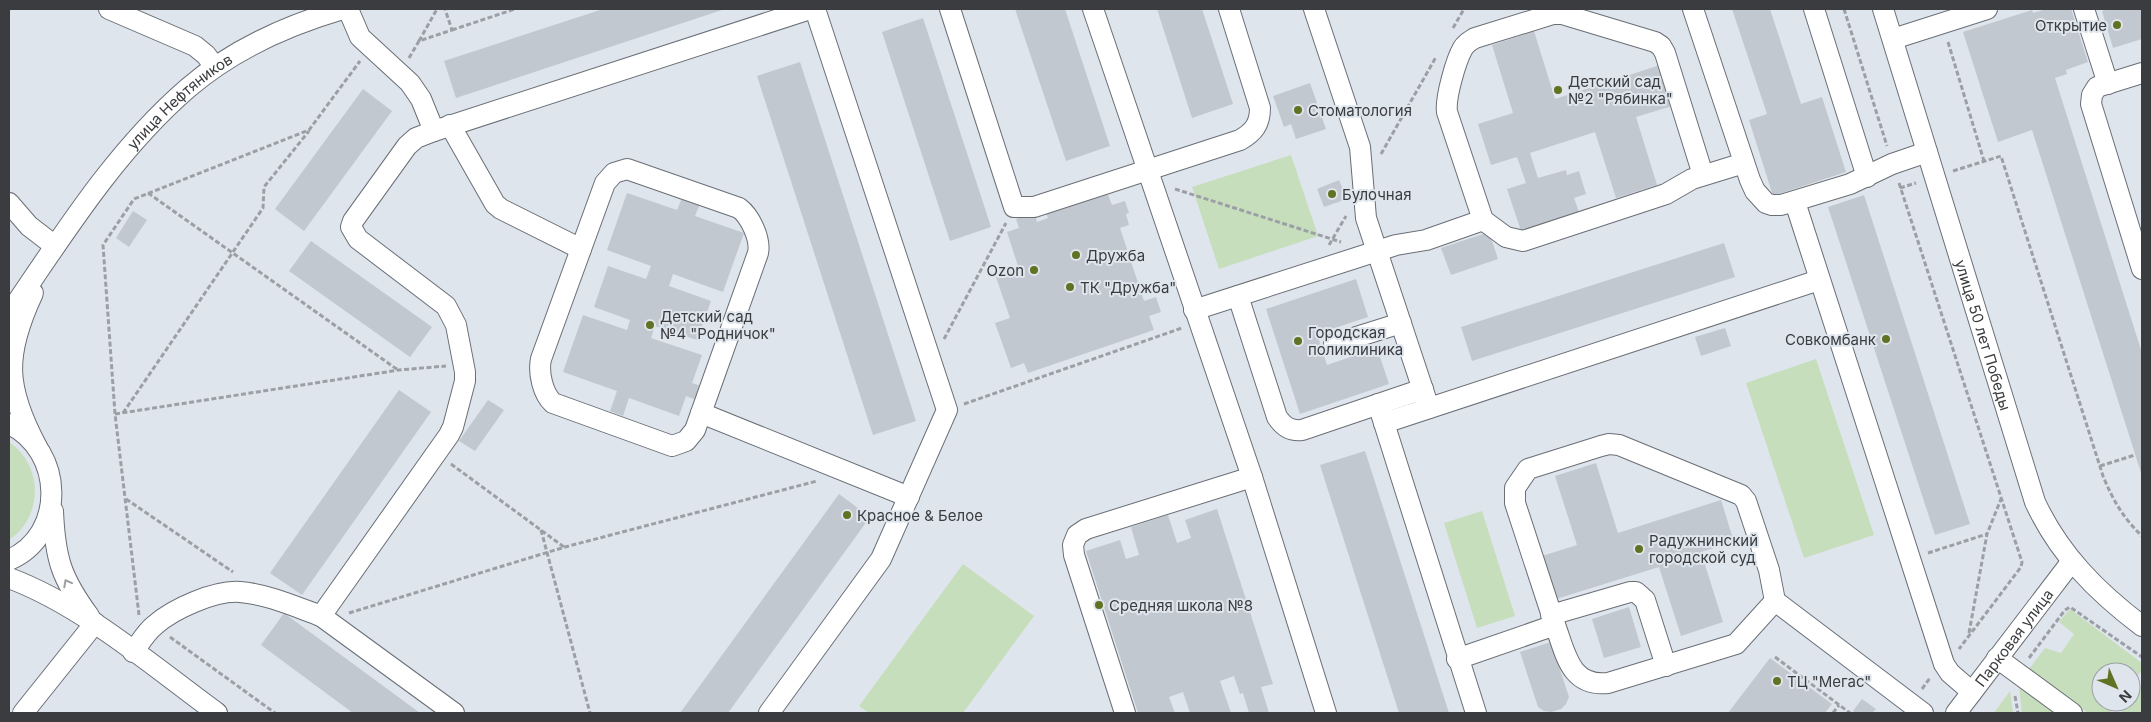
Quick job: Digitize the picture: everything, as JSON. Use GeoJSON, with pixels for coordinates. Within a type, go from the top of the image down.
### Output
{"type":"FeatureCollection","features":[{"type":"Feature","properties":{"kind":"street"},"geometry":{"type":"LineString","coordinates":[[109,9],[196,46],[215,67]]}},
{"type":"Feature","properties":{"kind":"street","name":"улица Нефтяников"},"geometry":{"type":"LineString","coordinates":[[55,246],[102,182],[141,134],[189,87],[215,67],[285,29],[321,12],[343,9]]}},
{"type":"Feature","properties":{"kind":"street"},"geometry":{"type":"LineString","coordinates":[[348,9],[360,38],[416,91],[495,204],[501,209],[581,249]]}},
{"type":"Feature","properties":{"kind":"street"},"geometry":{"type":"LineString","coordinates":[[324,618],[453,427],[465,381],[464,364],[456,325],[446,306],[358,239],[351,227],[353,221],[407,146],[416,138],[442,128],[810,9]]}},
{"type":"Feature","properties":{"kind":"street"},"geometry":{"type":"LineString","coordinates":[[769,713],[881,559],[947,410],[930,364],[815,9]]}},
{"type":"Feature","properties":{"kind":"street"},"geometry":{"type":"LineString","coordinates":[[950,9],[1014,207],[1034,207],[1149,176],[1240,140],[1250,134],[1256,127],[1260,117],[1260,108],[1229,9]]}},
{"type":"Feature","properties":{"kind":"street"},"geometry":{"type":"LineString","coordinates":[[1093,9],[1252,477],[1326,713]]}},
{"type":"Feature","properties":{"kind":"street"},"geometry":{"type":"LineString","coordinates":[[1314,9],[1360,148],[1364,209],[1374,252],[1401,323],[1426,398]]}},
{"type":"Feature","properties":{"kind":"street"},"geometry":{"type":"LineString","coordinates":[[1693,9],[1744,163],[1755,191],[1766,203],[1781,205],[1795,202],[1850,184],[1892,164],[1927,152]]}},
{"type":"Feature","properties":{"kind":"street"},"geometry":{"type":"LineString","coordinates":[[1814,9],[1867,176]]}},
{"type":"Feature","properties":{"kind":"street","name":"улица 50 лет Победы"},"geometry":{"type":"LineString","coordinates":[[1884,9],[2036,502],[2050,531],[2072,562],[2096,588],[2142,626]]}},
{"type":"Feature","properties":{"kind":"street"},"geometry":{"type":"LineString","coordinates":[[1893,40],[1987,9]]}},
{"type":"Feature","properties":{"kind":"street"},"geometry":{"type":"LineString","coordinates":[[2084,9],[2108,84]]}},
{"type":"Feature","properties":{"kind":"street"},"geometry":{"type":"LineString","coordinates":[[1703,175],[1665,53],[1661,46],[1562,14],[1553,14],[1475,38],[1467,42],[1462,49],[1446,104],[1483,220],[1506,237],[1524,241],[1666,194],[1692,178],[1703,175],[1744,163]]}},
{"type":"Feature","properties":{"kind":"street"},"geometry":{"type":"LineString","coordinates":[[2142,73],[2097,87],[2092,94],[2091,104],[2142,269]]}},
{"type":"Feature","properties":{"kind":"street"},"geometry":{"type":"LineString","coordinates":[[620,170],[634,171],[739,208],[747,215],[758,244],[758,253],[701,413],[691,437],[686,441],[672,446],[558,406],[546,395],[539,365],[581,249],[605,184],[609,177],[620,170]]}},
{"type":"Feature","properties":{"kind":"street"},"geometry":{"type":"LineString","coordinates":[[1795,202],[1944,664],[1954,677],[1972,692]]}},
{"type":"Feature","properties":{"kind":"street"},"geometry":{"type":"LineString","coordinates":[[9,203],[29,226],[55,246]]}},
{"type":"Feature","properties":{"kind":"street"},"geometry":{"type":"LineString","coordinates":[[1196,316],[1238,296],[1396,245],[1426,240],[1483,220]]}},
{"type":"Feature","properties":{"kind":"street"},"geometry":{"type":"LineString","coordinates":[[9,314],[55,246]]}},
{"type":"Feature","properties":{"kind":"street"},"geometry":{"type":"LineString","coordinates":[[55,246],[27,306],[13,350],[11,370],[18,406],[49,471],[54,534],[59,567],[75,598],[95,623]]}},
{"type":"Feature","properties":{"kind":"street"},"geometry":{"type":"LineString","coordinates":[[1238,296],[1277,417],[1283,426],[1292,430],[1302,430],[1381,414],[1426,398],[1819,280]]}},
{"type":"Feature","properties":{"kind":"street"},"geometry":{"type":"LineString","coordinates":[[1334,344],[1401,323]]}},
{"type":"Feature","properties":{"kind":"street"},"geometry":{"type":"LineString","coordinates":[[701,413],[909,497]]}},
{"type":"Feature","properties":{"kind":"street"},"geometry":{"type":"LineString","coordinates":[[1381,414],[1476,713]]}},
{"type":"Feature","properties":{"kind":"street"},"geometry":{"type":"LineString","coordinates":[[9,424],[28,436],[37,447]]}},
{"type":"Feature","properties":{"kind":"street"},"geometry":{"type":"LineString","coordinates":[[1775,601],[1736,644],[1608,683],[1595,684],[1585,681],[1577,675],[1570,665],[1553,620],[1515,503],[1515,488],[1528,469],[1609,444],[1619,445],[1741,495],[1746,501],[1769,570],[1775,601],[1916,709]]}},
{"type":"Feature","properties":{"kind":"street"},"geometry":{"type":"LineString","coordinates":[[1125,713],[1074,554],[1073,545],[1076,535],[1086,529],[1252,477]]}},
{"type":"Feature","properties":{"kind":"street"},"geometry":{"type":"LineString","coordinates":[[9,560],[25,550],[36,539],[49,513],[52,499]]}},
{"type":"Feature","properties":{"kind":"street","name":"Парковая улица"},"geometry":{"type":"LineString","coordinates":[[1956,713],[2072,562]]}},
{"type":"Feature","properties":{"kind":"street"},"geometry":{"type":"LineString","coordinates":[[9,578],[61,603],[95,623],[218,713]]}},
{"type":"Feature","properties":{"kind":"street"},"geometry":{"type":"LineString","coordinates":[[133,652],[154,626],[198,600],[228,591],[250,594],[324,618],[454,713]]}},
{"type":"Feature","properties":{"kind":"street"},"geometry":{"type":"LineString","coordinates":[[1457,658],[1553,620],[1636,592],[1645,600],[1666,666]]}},
{"type":"Feature","properties":{"kind":"street"},"geometry":{"type":"LineString","coordinates":[[23,713],[95,623]]}},
{"type":"Feature","properties":{"kind":"street"},"geometry":{"type":"LineString","coordinates":[[1998,658],[2072,713]]}},
{"type":"Feature","properties":{"kind":"path"},"geometry":{"type":"LineString","coordinates":[[399,73],[437,9]]}},
{"type":"Feature","properties":{"kind":"path"},"geometry":{"type":"LineString","coordinates":[[445,9],[452,30]]}},
{"type":"Feature","properties":{"kind":"path"},"geometry":{"type":"LineString","coordinates":[[419,42],[515,9]]}},
{"type":"Feature","properties":{"kind":"path"},"geometry":{"type":"LineString","coordinates":[[1449,34],[1464,9]]}},
{"type":"Feature","properties":{"kind":"path"},"geometry":{"type":"LineString","coordinates":[[1844,9],[1892,164],[2022,562],[2021,567],[1968,636],[1934,674],[1916,709]]}},
{"type":"Feature","properties":{"kind":"path"},"geometry":{"type":"LineString","coordinates":[[1933,26],[1946,36],[1984,161],[2001,156],[2100,466],[2117,506],[2125,518],[2142,536]]}},
{"type":"Feature","properties":{"kind":"path"},"geometry":{"type":"LineString","coordinates":[[123,413],[262,208],[264,187],[370,48]]}},
{"type":"Feature","properties":{"kind":"path"},"geometry":{"type":"LineString","coordinates":[[1313,272],[1440,51]]}},
{"type":"Feature","properties":{"kind":"path"},"geometry":{"type":"LineString","coordinates":[[275,713],[137,614],[126,500],[114,414],[103,245],[134,199],[309,130]]}},
{"type":"Feature","properties":{"kind":"path"},"geometry":{"type":"LineString","coordinates":[[1149,176],[1374,252]]}},
{"type":"Feature","properties":{"kind":"path"},"geometry":{"type":"LineString","coordinates":[[147,193],[231,254],[399,370]]}},
{"type":"Feature","properties":{"kind":"path"},"geometry":{"type":"LineString","coordinates":[[930,364],[1014,207]]}},
{"type":"Feature","properties":{"kind":"path"},"geometry":{"type":"LineString","coordinates":[[947,410],[1196,316]]}},
{"type":"Feature","properties":{"kind":"path"},"geometry":{"type":"LineString","coordinates":[[114,414],[399,370],[464,364]]}},
{"type":"Feature","properties":{"kind":"path"},"geometry":{"type":"LineString","coordinates":[[436,453],[565,547]]}},
{"type":"Feature","properties":{"kind":"path"},"geometry":{"type":"LineString","coordinates":[[2100,466],[2135,455]]}},
{"type":"Feature","properties":{"kind":"path"},"geometry":{"type":"LineString","coordinates":[[324,618],[565,547],[850,473]]}},
{"type":"Feature","properties":{"kind":"path"},"geometry":{"type":"LineString","coordinates":[[1968,636],[1987,534],[2001,498]]}},
{"type":"Feature","properties":{"kind":"path"},"geometry":{"type":"LineString","coordinates":[[126,500],[233,572]]}},
{"type":"Feature","properties":{"kind":"path"},"geometry":{"type":"LineString","coordinates":[[541,530],[590,713]]}},
{"type":"Feature","properties":{"kind":"path"},"geometry":{"type":"LineString","coordinates":[[1910,559],[1987,534]]}},
{"type":"Feature","properties":{"kind":"path"},"geometry":{"type":"LineString","coordinates":[[2061,616],[2068,608],[2074,607],[2142,657]]}},
{"type":"Feature","properties":{"kind":"path"},"geometry":{"type":"LineString","coordinates":[[1776,656],[1850,713]]}},
{"type":"Feature","properties":{"kind":"path"},"geometry":{"type":"LineString","coordinates":[[1833,713],[1839,705]]}},
{"type":"Feature","properties":{"kind":"green space"},"geometry":{"type":"Polygon","coordinates":[[[1291,155],[1318,236],[1219,269],[1192,187],[1291,155]]]}},
{"type":"Feature","properties":{"kind":"green space"},"geometry":{"type":"Polygon","coordinates":[[[1816,359],[1874,535],[1804,558],[1746,383],[1816,359]]]}},
{"type":"Feature","properties":{"kind":"green space"},"geometry":{"type":"Polygon","coordinates":[[[9,442],[29,464],[35,491],[33,505],[28,518],[20,530],[9,540],[9,442]]]}},
{"type":"Feature","properties":{"kind":"green space"},"geometry":{"type":"Polygon","coordinates":[[[1482,511],[1515,616],[1477,628],[1444,523],[1482,511]]]}},
{"type":"Feature","properties":{"kind":"green space"},"geometry":{"type":"Polygon","coordinates":[[[963,564],[1034,616],[963,713],[869,713],[859,706],[963,564]]]}},
{"type":"Feature","properties":{"kind":"green space"},"geometry":{"type":"Polygon","coordinates":[[[2071,610],[2141,662],[2091,662],[2091,712],[2110,713],[2088,713],[2029,669],[2045,648],[2061,653],[2074,634],[2059,622],[2071,610]]]}},
{"type":"Feature","properties":{"kind":"green space"},"geometry":{"type":"Polygon","coordinates":[[[2142,685],[2142,713],[2121,713],[2141,712],[2142,685]]]}},
{"type":"Feature","properties":{"kind":"green space"},"geometry":{"type":"Polygon","coordinates":[[[2019,686],[2054,713],[2022,713],[2019,686]]]}},
{"type":"Feature","properties":{"kind":"green space"},"geometry":{"type":"Polygon","coordinates":[[[2010,691],[2013,713],[1994,713],[2010,691]]]}},
{"type":"Feature","properties":{"kind":"building"},"geometry":{"type":"Polygon","coordinates":[[[603,9],[725,9],[456,98],[444,61],[603,9]]]}},
{"type":"Feature","properties":{"kind":"building"},"geometry":{"type":"Polygon","coordinates":[[[1015,9],[1065,9],[1110,146],[1066,161],[1015,9]]]}},
{"type":"Feature","properties":{"kind":"building"},"geometry":{"type":"Polygon","coordinates":[[[1157,9],[1202,9],[1233,104],[1192,118],[1157,9]]]}},
{"type":"Feature","properties":{"kind":"building"},"geometry":{"type":"Polygon","coordinates":[[[1732,9],[1770,9],[1801,104],[1822,97],[1846,172],[1773,196],[1749,120],[1767,114],[1732,9]]]}},
{"type":"Feature","properties":{"kind":"building"},"geometry":{"type":"Polygon","coordinates":[[[2047,9],[2071,9],[2088,62],[2066,70],[2067,74],[2055,78],[2142,353],[2142,476],[2032,130],[1998,142],[1963,32],[2032,10],[2033,13],[2047,9]]]}},
{"type":"Feature","properties":{"kind":"building"},"geometry":{"type":"Polygon","coordinates":[[[2109,9],[2142,9],[2142,39],[2113,48],[2102,11],[2109,9]]]}},
{"type":"Feature","properties":{"kind":"building"},"geometry":{"type":"Polygon","coordinates":[[[923,18],[991,227],[950,241],[882,32],[923,18]]]}},
{"type":"Feature","properties":{"kind":"building"},"geometry":{"type":"Polygon","coordinates":[[[1534,31],[1555,99],[1660,65],[1672,106],[1636,117],[1657,185],[1616,198],[1595,132],[1530,153],[1538,178],[1566,170],[1567,175],[1579,171],[1586,194],[1574,198],[1579,212],[1521,231],[1507,189],[1526,183],[1517,157],[1491,165],[1478,124],[1513,113],[1492,45],[1534,31]]]}},
{"type":"Feature","properties":{"kind":"building"},"geometry":{"type":"Polygon","coordinates":[[[800,62],[916,421],[873,435],[757,76],[800,62]]]}},
{"type":"Feature","properties":{"kind":"building","name":"Стоматология"},"geometry":{"type":"Polygon","coordinates":[[[1310,83],[1326,129],[1296,139],[1291,124],[1284,127],[1273,96],[1310,83]]]}},
{"type":"Feature","properties":{"kind":"building"},"geometry":{"type":"Polygon","coordinates":[[[363,89],[392,111],[304,231],[275,209],[363,89]]]}},
{"type":"Feature","properties":{"kind":"building","name":"Булочная"},"geometry":{"type":"Polygon","coordinates":[[[1339,180],[1347,199],[1324,207],[1317,189],[1339,180]]]}},
{"type":"Feature","properties":{"kind":"building","name":"ТК \"Дружба\""},"geometry":{"type":"Polygon","coordinates":[[[1107,192],[1112,205],[1125,201],[1129,213],[1126,214],[1129,225],[1120,228],[1144,301],[1156,297],[1161,312],[1149,316],[1154,330],[1028,373],[1024,363],[1011,368],[995,323],[1010,318],[996,277],[1019,269],[1007,232],[1019,228],[1016,219],[1034,212],[1037,222],[1048,218],[1046,213],[1107,192]]]}},
{"type":"Feature","properties":{"kind":"building"},"geometry":{"type":"Polygon","coordinates":[[[627,193],[677,210],[682,198],[700,204],[695,216],[744,233],[723,292],[673,274],[669,286],[711,301],[697,340],[655,326],[651,338],[702,355],[692,383],[704,387],[699,401],[686,396],[679,416],[629,398],[623,416],[610,411],[617,391],[563,372],[583,315],[627,330],[630,320],[594,307],[608,266],[646,279],[651,266],[607,250],[627,193]]]}},
{"type":"Feature","properties":{"kind":"building"},"geometry":{"type":"Polygon","coordinates":[[[1864,195],[1970,524],[1935,535],[1828,207],[1864,195]]]}},
{"type":"Feature","properties":{"kind":"building"},"geometry":{"type":"Polygon","coordinates":[[[133,211],[147,220],[129,247],[116,238],[133,211]]]}},
{"type":"Feature","properties":{"kind":"building"},"geometry":{"type":"Polygon","coordinates":[[[1489,232],[1498,259],[1451,275],[1441,248],[1489,232]]]}},
{"type":"Feature","properties":{"kind":"building"},"geometry":{"type":"Polygon","coordinates":[[[311,241],[432,327],[410,357],[289,271],[311,241]]]}},
{"type":"Feature","properties":{"kind":"building"},"geometry":{"type":"Polygon","coordinates":[[[1724,243],[1735,277],[1472,361],[1461,327],[1724,243]]]}},
{"type":"Feature","properties":{"kind":"building","name":"Городская поликлиника"},"geometry":{"type":"Polygon","coordinates":[[[1356,279],[1368,317],[1317,334],[1327,365],[1377,348],[1389,384],[1300,414],[1266,309],[1356,279]]]}},
{"type":"Feature","properties":{"kind":"building"},"geometry":{"type":"Polygon","coordinates":[[[1725,328],[1731,346],[1701,356],[1695,337],[1725,328]]]}},
{"type":"Feature","properties":{"kind":"building"},"geometry":{"type":"Polygon","coordinates":[[[399,390],[431,412],[302,595],[270,573],[399,390]]]}},
{"type":"Feature","properties":{"kind":"building"},"geometry":{"type":"Polygon","coordinates":[[[488,400],[504,410],[475,451],[459,441],[488,400]]]}},
{"type":"Feature","properties":{"kind":"building"},"geometry":{"type":"Polygon","coordinates":[[[1365,451],[1449,713],[1399,713],[1320,465],[1365,451]]]}},
{"type":"Feature","properties":{"kind":"building","name":"Радужнинский городской суд"},"geometry":{"type":"Polygon","coordinates":[[[1596,463],[1618,533],[1721,500],[1734,542],[1701,552],[1723,622],[1681,636],[1659,567],[1556,599],[1542,556],[1577,545],[1555,476],[1596,463]]]}},
{"type":"Feature","properties":{"kind":"building"},"geometry":{"type":"Polygon","coordinates":[[[839,494],[870,517],[728,713],[680,713],[839,494]]]}},
{"type":"Feature","properties":{"kind":"building"},"geometry":{"type":"Polygon","coordinates":[[[1217,509],[1273,684],[1261,687],[1269,713],[1249,713],[1243,693],[1240,694],[1234,676],[1220,681],[1231,713],[1190,713],[1183,692],[1169,697],[1175,713],[1138,713],[1086,551],[1120,540],[1126,559],[1139,555],[1131,527],[1168,515],[1177,543],[1191,538],[1185,520],[1217,509]]]}},
{"type":"Feature","properties":{"kind":"building"},"geometry":{"type":"Polygon","coordinates":[[[1629,607],[1641,647],[1604,658],[1592,619],[1629,607]]]}},
{"type":"Feature","properties":{"kind":"building"},"geometry":{"type":"Polygon","coordinates":[[[284,613],[420,713],[353,713],[261,645],[284,613]]]}},
{"type":"Feature","properties":{"kind":"building"},"geometry":{"type":"Polygon","coordinates":[[[1551,642],[1569,697],[1561,709],[1551,712],[1544,711],[1538,707],[1520,652],[1551,642]]]}},
{"type":"Feature","properties":{"kind":"building","name":"ТЦ \"Мегас\""},"geometry":{"type":"Polygon","coordinates":[[[1770,658],[1832,704],[1825,713],[1728,713],[1770,658]]]}},
{"type":"Feature","properties":{"kind":"building"},"geometry":{"type":"Polygon","coordinates":[[[1862,699],[1876,709],[1872,713],[1855,713],[1853,711],[1862,699]]]}},
{"type":"Feature","properties":{"kind":"place","name":"Открытие"},"geometry":{"type":"Point","coordinates":[2117,25]}},
{"type":"Feature","properties":{"kind":"place","name":"Детский сад №2 \"Рябинка\""},"geometry":{"type":"Point","coordinates":[1558,90]}},
{"type":"Feature","properties":{"kind":"place","name":"Стоматология"},"geometry":{"type":"Point","coordinates":[1298,110]}},
{"type":"Feature","properties":{"kind":"place","name":"Булочная"},"geometry":{"type":"Point","coordinates":[1332,194]}},
{"type":"Feature","properties":{"kind":"place","name":"Дружба"},"geometry":{"type":"Point","coordinates":[1076,255]}},
{"type":"Feature","properties":{"kind":"place","name":"Ozon"},"geometry":{"type":"Point","coordinates":[1034,270]}},
{"type":"Feature","properties":{"kind":"place","name":"ТК \"Дружба\""},"geometry":{"type":"Point","coordinates":[1070,287]}},
{"type":"Feature","properties":{"kind":"place","name":"Детский сад №4 \"Родничок\""},"geometry":{"type":"Point","coordinates":[650,325]}},
{"type":"Feature","properties":{"kind":"place","name":"Совкомбанк"},"geometry":{"type":"Point","coordinates":[1886,339]}},
{"type":"Feature","properties":{"kind":"place","name":"Городская поликлиника"},"geometry":{"type":"Point","coordinates":[1298,341]}},
{"type":"Feature","properties":{"kind":"place","name":"Красное & Белое"},"geometry":{"type":"Point","coordinates":[847,515]}},
{"type":"Feature","properties":{"kind":"place","name":"Радужнинский городской суд"},"geometry":{"type":"Point","coordinates":[1639,549]}},
{"type":"Feature","properties":{"kind":"place","name":"Средняя школа №8"},"geometry":{"type":"Point","coordinates":[1099,605]}},
{"type":"Feature","properties":{"kind":"place","name":"ТЦ \"Мегас\""},"geometry":{"type":"Point","coordinates":[1777,681]}}]}
